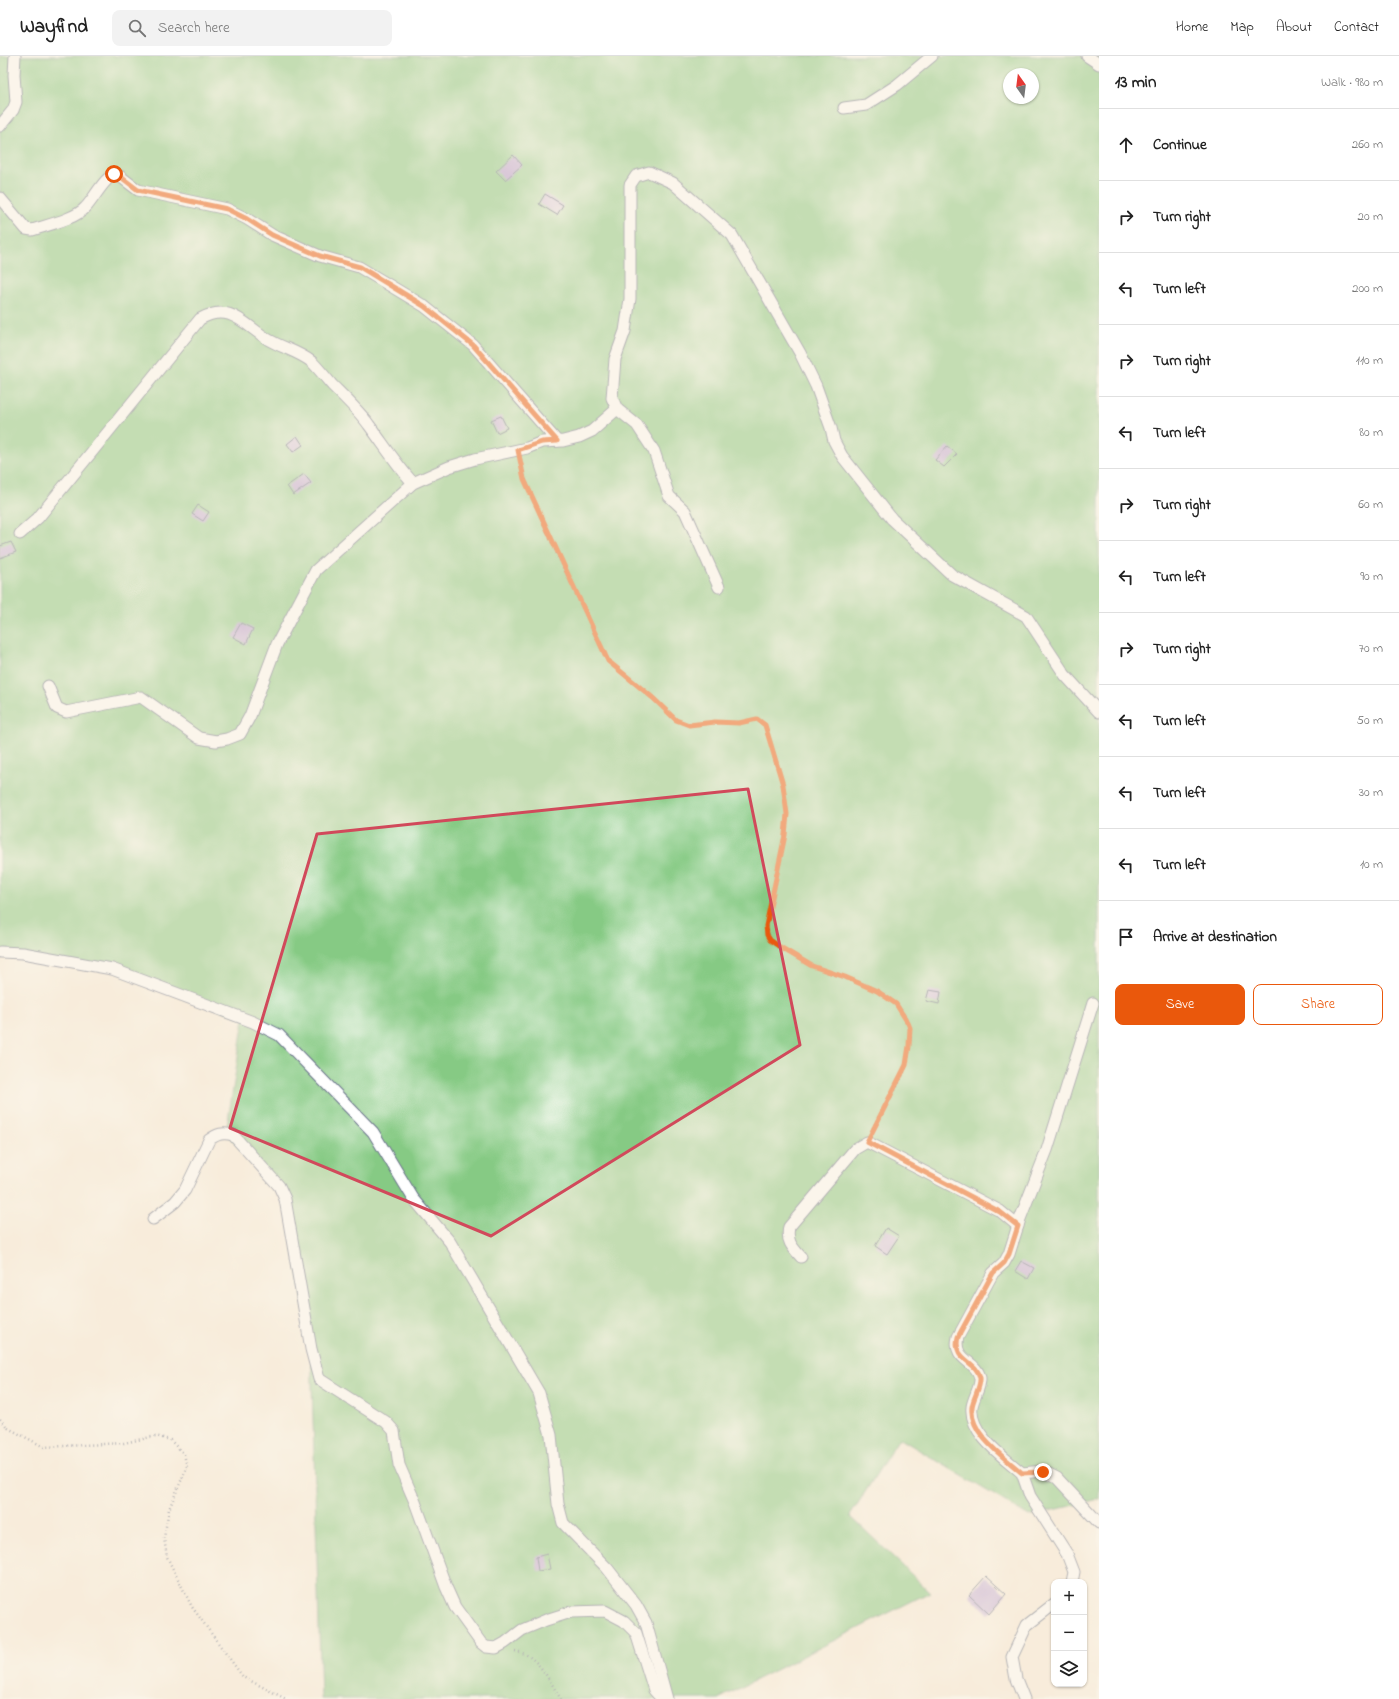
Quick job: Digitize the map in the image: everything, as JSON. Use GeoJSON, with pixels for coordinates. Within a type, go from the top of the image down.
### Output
{"type":"FeatureCollection","features":[{"type":"Feature","properties":{"kind":"street"},"geometry":{"type":"LineString","coordinates":[[0,126],[13,110],[16,102],[14,75],[15,56]]}},
{"type":"Feature","properties":{"kind":"street"},"geometry":{"type":"LineString","coordinates":[[844,108],[866,105],[897,85],[932,56]]}},
{"type":"Feature","properties":{"kind":"street"},"geometry":{"type":"LineString","coordinates":[[1087,56],[1099,64]]}},
{"type":"Feature","properties":{"kind":"street"},"geometry":{"type":"LineString","coordinates":[[719,587],[684,511],[669,496],[654,451],[636,425],[617,409],[612,398],[615,359],[625,331],[630,300],[630,185],[636,176],[649,172],[673,184],[732,235],[800,353],[816,386],[832,428],[834,441],[842,456],[892,519],[952,575],[1026,616],[1065,675],[1099,712]]}},
{"type":"Feature","properties":{"kind":"street"},"geometry":{"type":"LineString","coordinates":[[0,198],[26,229],[32,230],[79,214],[86,208],[109,177],[117,174],[138,190],[227,209],[247,219],[272,235],[320,256],[360,267],[424,306],[473,345],[557,441]]}},
{"type":"Feature","properties":{"kind":"street"},"geometry":{"type":"LineString","coordinates":[[20,534],[38,518],[200,319],[209,314],[218,312],[226,313],[241,319],[269,340],[298,353],[312,362],[368,424],[395,462],[413,483]]}},
{"type":"Feature","properties":{"kind":"street"},"geometry":{"type":"LineString","coordinates":[[48,686],[57,708],[66,712],[141,697],[199,738],[216,741],[240,734],[250,716],[277,644],[316,570],[413,483],[449,467],[475,459],[518,450],[542,442],[579,437],[592,430],[617,409]]}},
{"type":"Feature","properties":{"kind":"street"},"geometry":{"type":"LineString","coordinates":[[0,952],[23,953],[112,969],[253,1022],[279,1035],[373,1132],[414,1198],[450,1242],[539,1394],[551,1435],[558,1504],[563,1523],[607,1568],[636,1605],[646,1623],[667,1699]]}},
{"type":"Feature","properties":{"kind":"street"},"geometry":{"type":"LineString","coordinates":[[1073,1579],[1074,1572],[1067,1554],[1030,1496],[1022,1473],[975,1428],[972,1419],[972,1407],[980,1378],[977,1371],[959,1354],[956,1344],[958,1337],[993,1273],[1004,1263],[1009,1254],[1018,1226],[1048,1150],[1093,1003]]}},
{"type":"Feature","properties":{"kind":"street"},"geometry":{"type":"LineString","coordinates":[[153,1219],[175,1202],[185,1190],[209,1140],[216,1135],[226,1133],[233,1135],[279,1186],[285,1199],[311,1349],[320,1379],[386,1422],[394,1431],[399,1464],[455,1607],[481,1643],[486,1647],[496,1648],[522,1630],[546,1620],[571,1612],[605,1611],[624,1621],[636,1634],[654,1690],[662,1699]]}},
{"type":"Feature","properties":{"kind":"street"},"geometry":{"type":"LineString","coordinates":[[801,1257],[789,1243],[789,1227],[855,1149],[867,1142],[1000,1212],[1018,1226]]}},
{"type":"Feature","properties":{"kind":"street"},"geometry":{"type":"LineString","coordinates":[[1022,1473],[1043,1472],[1057,1478],[1099,1523]]}},
{"type":"Feature","properties":{"kind":"street"},"geometry":{"type":"LineString","coordinates":[[1024,1699],[1016,1679],[1012,1657],[1027,1625],[1051,1606]]}},
{"type":"Feature","properties":{"kind":"path"},"geometry":{"type":"LineString","coordinates":[[518,450],[524,479],[608,661],[653,698],[676,720],[689,725],[715,722],[739,723],[757,719],[765,725],[783,785],[787,814],[785,835],[766,926],[767,935],[770,940],[780,947],[812,966],[845,977],[877,991],[896,1004],[910,1028],[906,1065],[867,1142]]}},
{"type":"Feature","properties":{"kind":"path"},"geometry":{"type":"LineString","coordinates":[[0,1419],[8,1428],[44,1447],[124,1443],[156,1436],[170,1440],[184,1454],[187,1467],[168,1509],[164,1538],[167,1557],[192,1607],[243,1677],[286,1699]]}},
{"type":"Feature","properties":{"kind":"path"},"geometry":{"type":"LineString","coordinates":[[496,1648],[519,1651],[538,1663],[561,1699]]}},
{"type":"Feature","properties":{"kind":"highlighted area"},"geometry":{"type":"Polygon","coordinates":[[[748,789],[800,1045],[491,1236],[230,1128],[317,834],[748,789]]]}},
{"type":"Feature","properties":{"kind":"green space"},"geometry":{"type":"Polygon","coordinates":[[[0,56],[1099,56],[1099,1499],[1029,1516],[899,1438],[850,1516],[930,1592],[718,1699],[321,1699],[311,1349],[285,1199],[226,1133],[244,1019],[112,969],[0,952],[0,56]]]}},
{"type":"Feature","properties":{"kind":"building"},"geometry":{"type":"Polygon","coordinates":[[[513,155],[522,165],[505,180],[496,171],[513,155]]]}},
{"type":"Feature","properties":{"kind":"building"},"geometry":{"type":"Polygon","coordinates":[[[545,194],[563,205],[557,215],[539,204],[545,194]]]}},
{"type":"Feature","properties":{"kind":"building"},"geometry":{"type":"Polygon","coordinates":[[[501,416],[507,428],[497,433],[491,420],[501,416]]]}},
{"type":"Feature","properties":{"kind":"building"},"geometry":{"type":"Polygon","coordinates":[[[297,436],[303,445],[293,452],[287,444],[297,436]]]}},
{"type":"Feature","properties":{"kind":"building"},"geometry":{"type":"Polygon","coordinates":[[[947,446],[957,454],[944,467],[935,460],[947,446]]]}},
{"type":"Feature","properties":{"kind":"building"},"geometry":{"type":"Polygon","coordinates":[[[304,474],[311,483],[293,495],[287,486],[304,474]]]}},
{"type":"Feature","properties":{"kind":"building"},"geometry":{"type":"Polygon","coordinates":[[[198,505],[209,512],[203,521],[192,514],[198,505]]]}},
{"type":"Feature","properties":{"kind":"building"},"geometry":{"type":"Polygon","coordinates":[[[11,542],[16,552],[0,558],[0,546],[11,542]]]}},
{"type":"Feature","properties":{"kind":"building"},"geometry":{"type":"Polygon","coordinates":[[[241,623],[253,629],[246,644],[233,637],[241,623]]]}},
{"type":"Feature","properties":{"kind":"building"},"geometry":{"type":"Polygon","coordinates":[[[929,990],[941,992],[939,1004],[926,1001],[929,990]]]}},
{"type":"Feature","properties":{"kind":"building"},"geometry":{"type":"Polygon","coordinates":[[[886,1228],[899,1236],[887,1254],[875,1246],[886,1228]]]}},
{"type":"Feature","properties":{"kind":"building"},"geometry":{"type":"Polygon","coordinates":[[[1021,1261],[1034,1268],[1028,1279],[1015,1271],[1021,1261]]]}},
{"type":"Feature","properties":{"kind":"building"},"geometry":{"type":"Polygon","coordinates":[[[547,1554],[550,1569],[538,1571],[536,1557],[547,1554]]]}},
{"type":"Feature","properties":{"kind":"building"},"geometry":{"type":"Polygon","coordinates":[[[986,1576],[1006,1594],[989,1614],[969,1595],[986,1576]]]}},
{"type":"Feature","properties":{"kind":"route"},"geometry":{"type":"LineString","coordinates":[[114,174],[117,174],[138,190],[227,209],[247,219],[272,235],[320,256],[360,267],[424,306],[473,345],[557,441],[542,442],[518,450],[524,479],[552,543],[608,661],[653,698],[669,716],[676,720],[689,725],[715,722],[739,723],[757,719],[765,725],[783,785],[787,814],[785,835],[766,926],[767,935],[770,940],[780,947],[812,966],[845,977],[877,991],[896,1004],[908,1023],[910,1028],[906,1065],[867,1142],[952,1185],[1000,1212],[1018,1226],[1009,1254],[1004,1263],[993,1273],[958,1337],[956,1344],[959,1354],[977,1371],[980,1378],[972,1407],[972,1419],[975,1428],[1022,1473],[1043,1472]]}}]}
